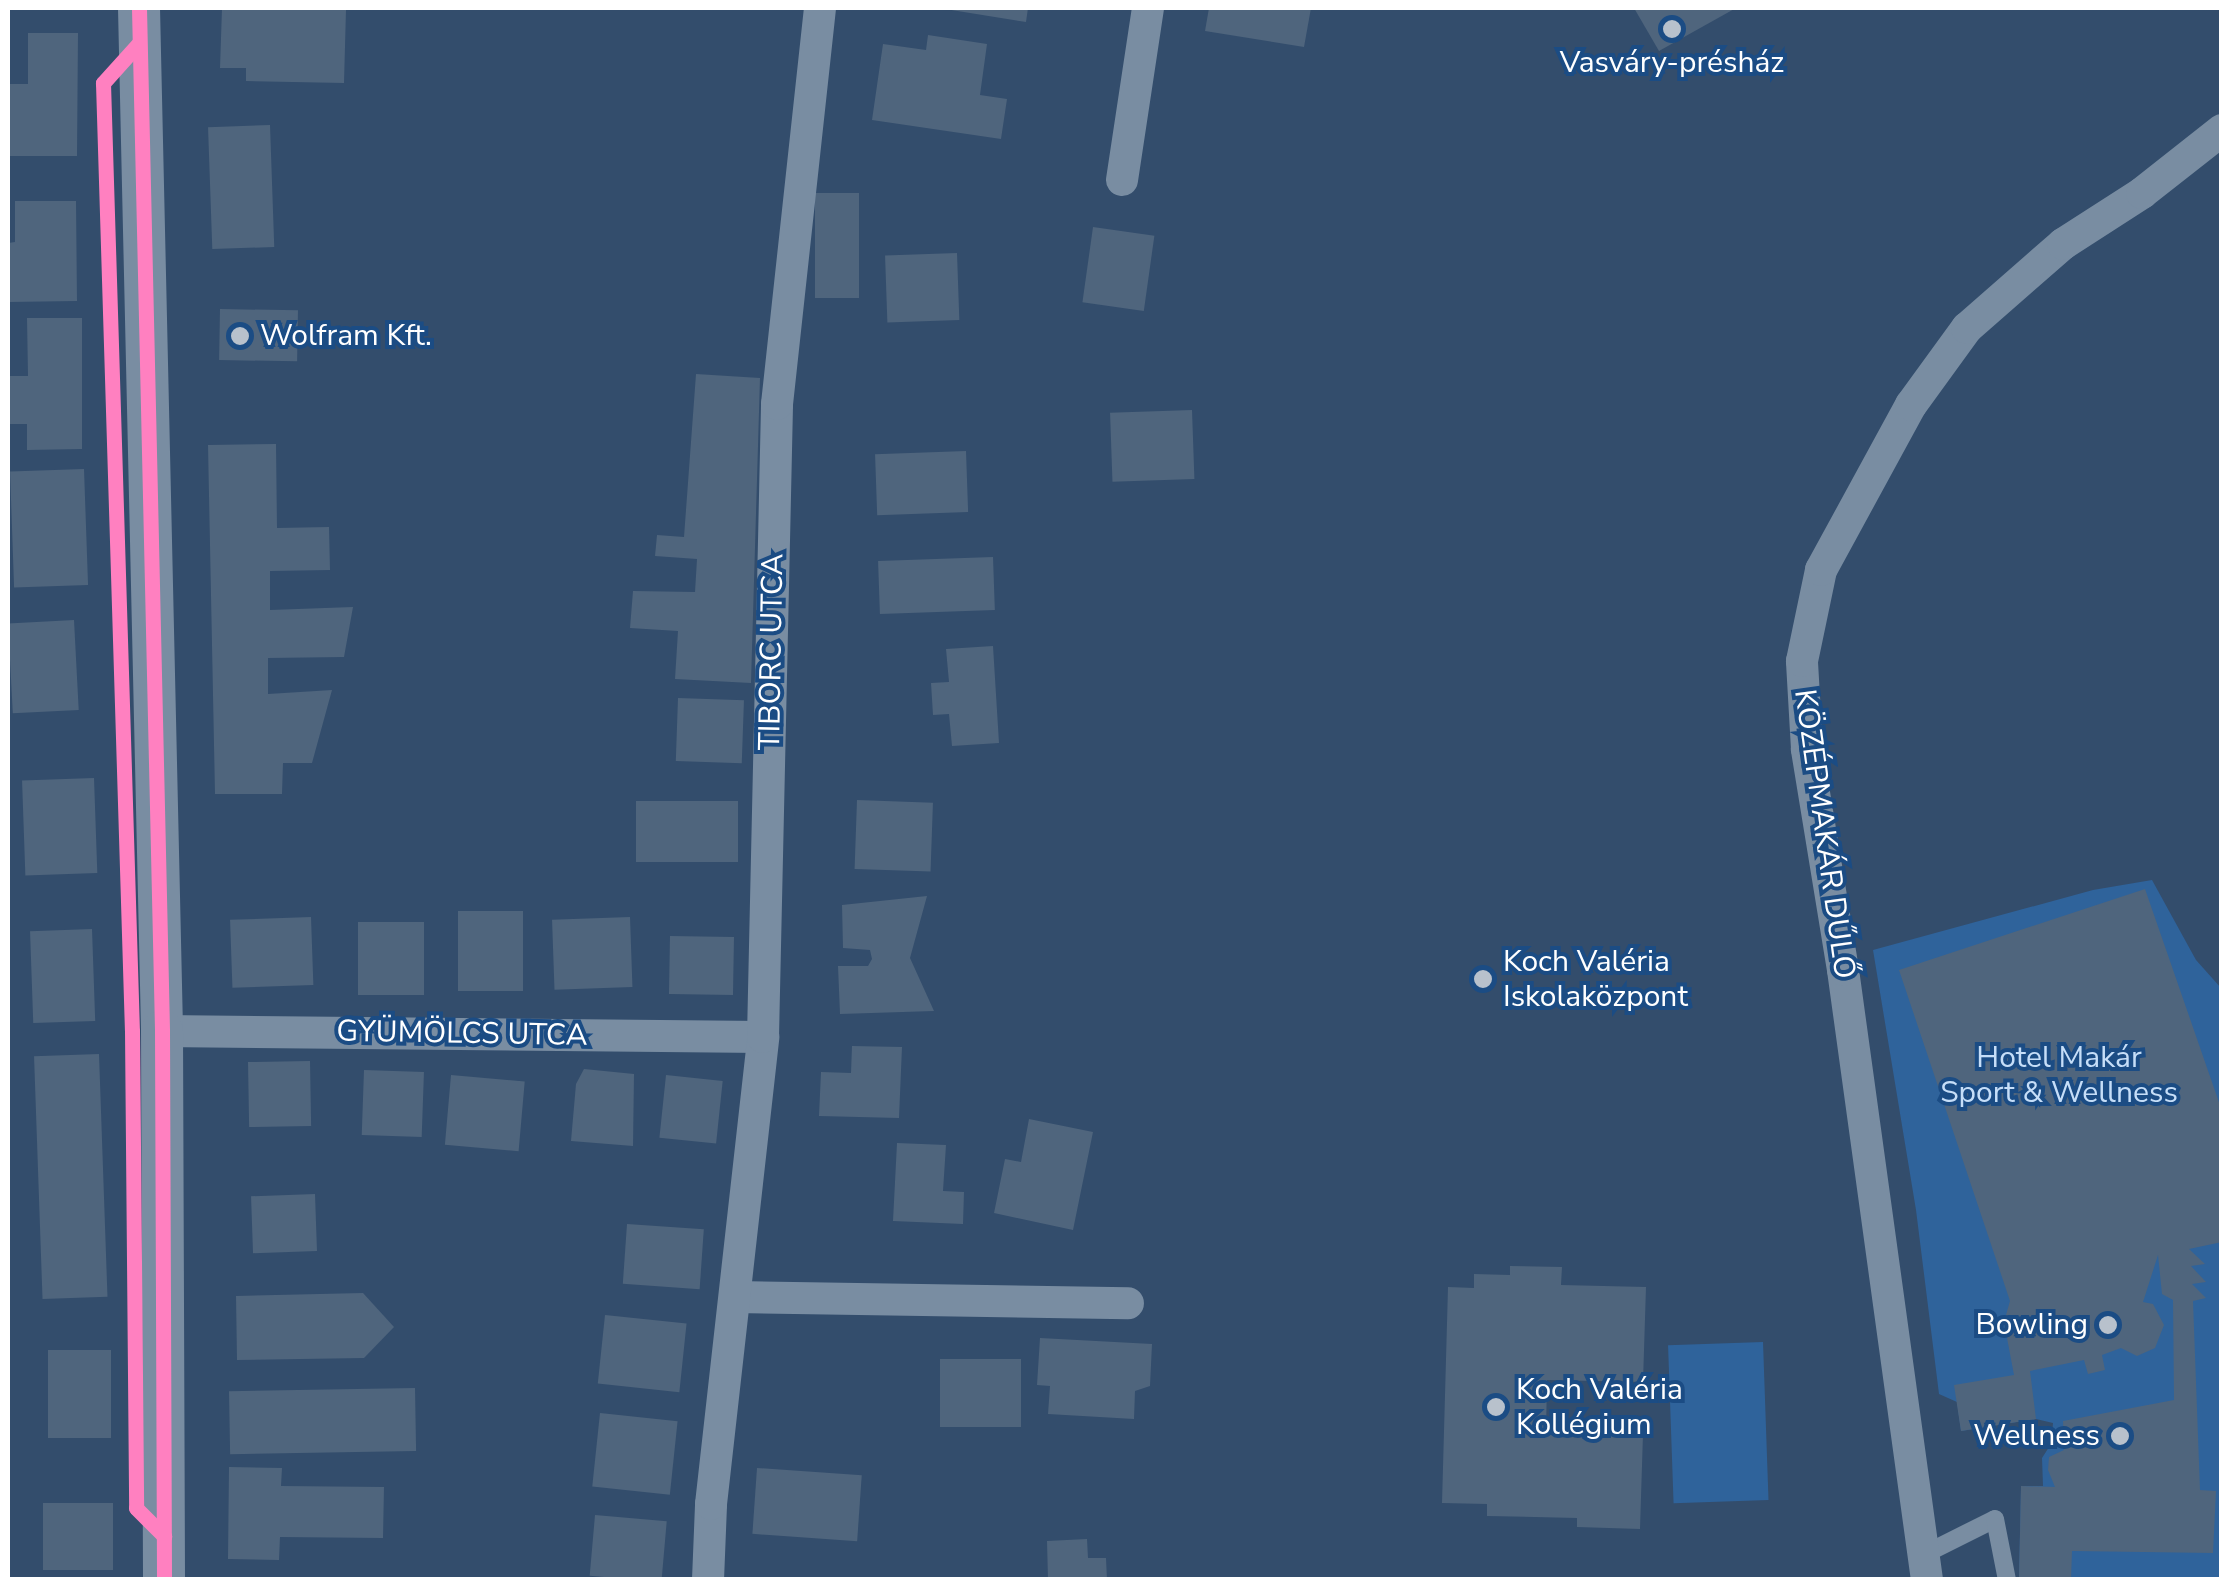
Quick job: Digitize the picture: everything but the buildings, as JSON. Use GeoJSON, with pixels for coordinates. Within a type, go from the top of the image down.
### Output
{"type":"FeatureCollection","features":[{"type":"Feature","properties":{"kind":"street"},"geometry":{"type":"LineString","coordinates":[[139,8],[162,1031],[164,1580]]}},
{"type":"Feature","properties":{"kind":"street","name":"TIBORC UTCA"},"geometry":{"type":"LineString","coordinates":[[708,1580],[711,1504],[763,1037],[777,404],[820,8]]}},
{"type":"Feature","properties":{"kind":"street"},"geometry":{"type":"LineString","coordinates":[[1122,180],[1148,8]]}},
{"type":"Feature","properties":{"kind":"street","name":"KÖZÉPMAKÁR DŰLŐ"},"geometry":{"type":"LineString","coordinates":[[1925,1567],[1843,970],[1807,748],[1802,662],[1821,570],[1911,405],[1967,328],[2063,244],[2142,193],[2222,130]]}},
{"type":"Feature","properties":{"kind":"street","name":"GYÜMÖLCS UTCA"},"geometry":{"type":"LineString","coordinates":[[162,1031],[763,1037]]}},
{"type":"Feature","properties":{"kind":"street"},"geometry":{"type":"LineString","coordinates":[[735,1297],[1128,1303]]}},
{"type":"Feature","properties":{"kind":"lane"},"geometry":{"type":"LineString","coordinates":[[1925,1567],[1995,1519],[2007,1580]]}},
{"type":"Feature","properties":{"kind":"green space","name":"Hotel Makár Sport & Wellness"},"geometry":{"type":"Polygon","coordinates":[[[2152,880],[2196,960],[2221,988],[2221,1579],[2019,1579],[2021,1486],[2043,1486],[2042,1458],[2051,1444],[2053,1423],[2036,1419],[1961,1431],[1957,1402],[1939,1394],[1916,1210],[1873,950],[2093,890],[2152,880]]]}},
{"type":"Feature","properties":{"kind":"green space"},"geometry":{"type":"Polygon","coordinates":[[[1763,1342],[1769,1500],[1674,1503],[1668,1345],[1763,1342]]]}},
{"type":"Feature","properties":{"kind":"cycle path"},"geometry":{"type":"LineString","coordinates":[[139,8],[162,1031],[164,1580]]}},
{"type":"Feature","properties":{"kind":"cycle path"},"geometry":{"type":"LineString","coordinates":[[139,43],[103,83],[132,1031],[136,1508],[164,1536]]}},
{"type":"Feature","properties":{"kind":"place","name":"Vasváry-présház"},"geometry":{"type":"Point","coordinates":[1672,29]}},
{"type":"Feature","properties":{"kind":"place","name":"Wolfram Kft."},"geometry":{"type":"Point","coordinates":[240,336]}},
{"type":"Feature","properties":{"kind":"place","name":"Koch Valéria Iskolaközpont"},"geometry":{"type":"Point","coordinates":[1483,979]}},
{"type":"Feature","properties":{"kind":"place","name":"Bowling"},"geometry":{"type":"Point","coordinates":[2108,1325]}},
{"type":"Feature","properties":{"kind":"place","name":"Koch Valéria Kollégium"},"geometry":{"type":"Point","coordinates":[1496,1407]}},
{"type":"Feature","properties":{"kind":"place","name":"Wellness"},"geometry":{"type":"Point","coordinates":[2120,1436]}}]}
